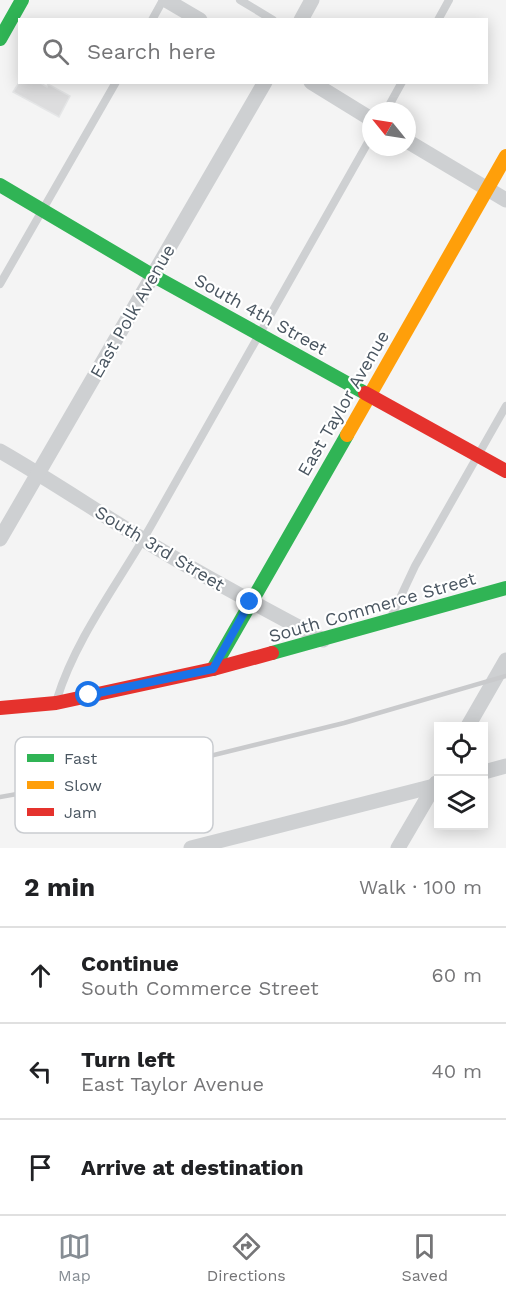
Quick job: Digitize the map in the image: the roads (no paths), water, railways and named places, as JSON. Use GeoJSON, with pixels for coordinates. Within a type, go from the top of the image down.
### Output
{"type":"FeatureCollection","features":[{"type":"Feature","properties":{"kind":"street"},"geometry":{"type":"LineString","coordinates":[[0,39],[22,0]]}},
{"type":"Feature","properties":{"kind":"street"},"geometry":{"type":"LineString","coordinates":[[302,18],[312,0]]}},
{"type":"Feature","properties":{"kind":"street"},"geometry":{"type":"LineString","coordinates":[[169,1],[197,18]]}},
{"type":"Feature","properties":{"kind":"street","name":"East Polk Avenue"},"geometry":{"type":"LineString","coordinates":[[0,539],[264,84]]}},
{"type":"Feature","properties":{"kind":"street"},"geometry":{"type":"LineString","coordinates":[[313,84],[362,114]]}},
{"type":"Feature","properties":{"kind":"street"},"geometry":{"type":"LineString","coordinates":[[416,146],[506,200]]}},
{"type":"Feature","properties":{"kind":"street","name":"East Taylor Avenue"},"geometry":{"type":"LineString","coordinates":[[213,669],[506,156]]}},
{"type":"Feature","properties":{"kind":"street","name":"South 4th Street"},"geometry":{"type":"LineString","coordinates":[[0,185],[152,275],[506,471]]}},
{"type":"Feature","properties":{"kind":"street","name":"South 3rd Street"},"geometry":{"type":"LineString","coordinates":[[0,451],[143,540],[250,602],[323,640]]}},
{"type":"Feature","properties":{"kind":"street","name":"South Commerce Street"},"geometry":{"type":"LineString","coordinates":[[0,708],[56,704],[213,669],[506,588]]}},
{"type":"Feature","properties":{"kind":"street"},"geometry":{"type":"LineString","coordinates":[[470,722],[506,660]]}},
{"type":"Feature","properties":{"kind":"street"},"geometry":{"type":"LineString","coordinates":[[488,771],[506,766]]}},
{"type":"Feature","properties":{"kind":"street"},"geometry":{"type":"LineString","coordinates":[[191,848],[211,846],[434,784]]}},
{"type":"Feature","properties":{"kind":"street"},"geometry":{"type":"LineString","coordinates":[[398,848],[434,788]]}},
{"type":"Feature","properties":{"kind":"lane"},"geometry":{"type":"LineString","coordinates":[[240,0],[270,18]]}},
{"type":"Feature","properties":{"kind":"lane"},"geometry":{"type":"LineString","coordinates":[[439,18],[449,0]]}},
{"type":"Feature","properties":{"kind":"lane"},"geometry":{"type":"LineString","coordinates":[[154,18],[169,1]]}},
{"type":"Feature","properties":{"kind":"lane"},"geometry":{"type":"LineString","coordinates":[[0,284],[115,84]]}},
{"type":"Feature","properties":{"kind":"lane"},"geometry":{"type":"LineString","coordinates":[[391,102],[401,84]]}},
{"type":"Feature","properties":{"kind":"lane"},"geometry":{"type":"LineString","coordinates":[[56,704],[65,674],[362,153]]}},
{"type":"Feature","properties":{"kind":"lane"},"geometry":{"type":"LineString","coordinates":[[389,622],[415,566],[506,406]]}},
{"type":"Feature","properties":{"kind":"railway"},"geometry":{"type":"LineString","coordinates":[[213,755],[344,723],[506,676]]}},
{"type":"Feature","properties":{"kind":"railway"},"geometry":{"type":"LineString","coordinates":[[0,797],[15,794]]}}]}
